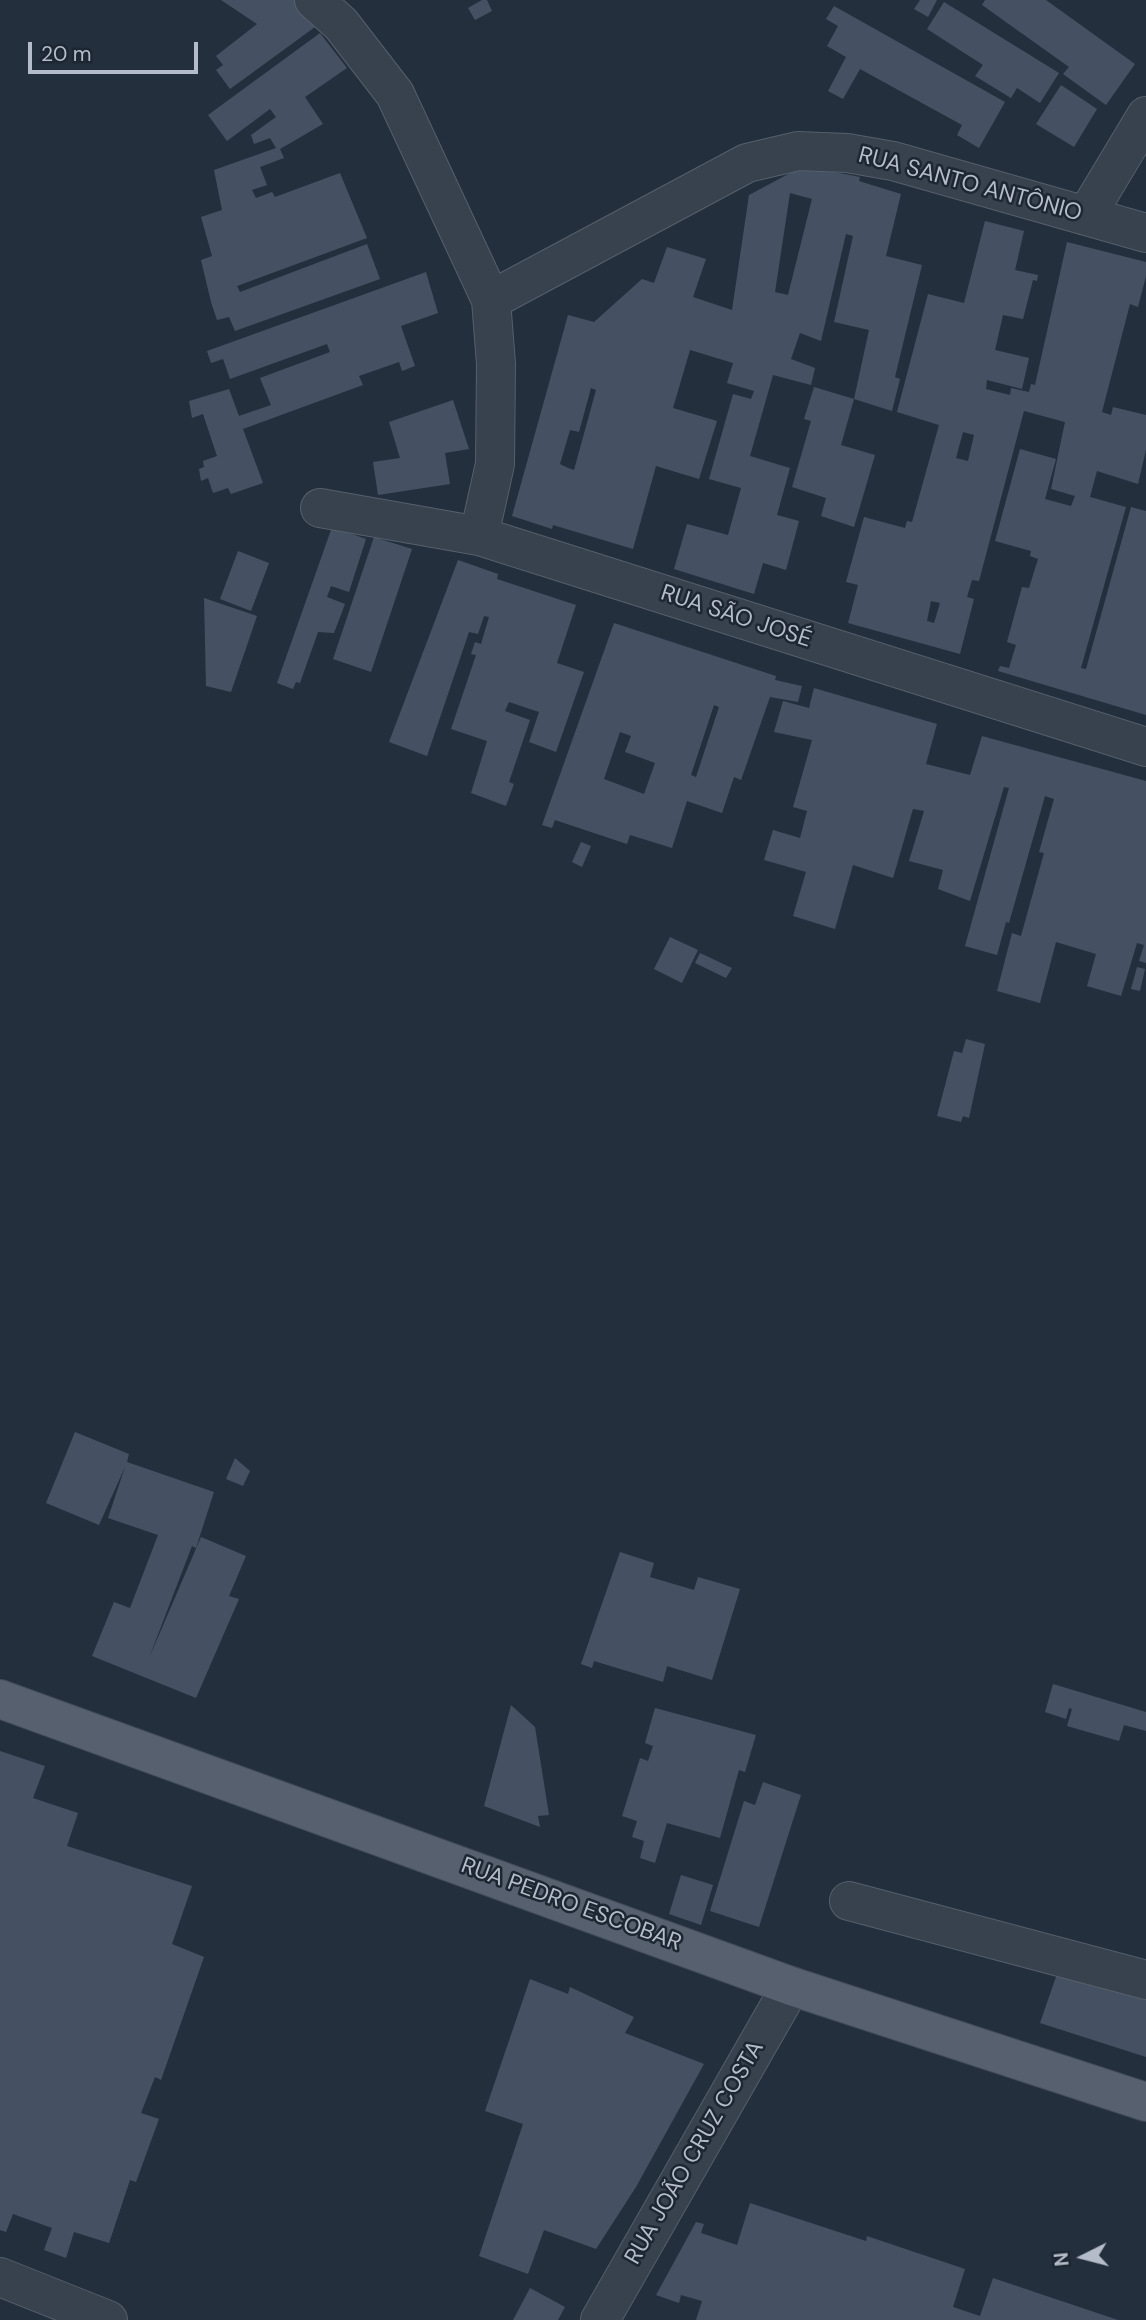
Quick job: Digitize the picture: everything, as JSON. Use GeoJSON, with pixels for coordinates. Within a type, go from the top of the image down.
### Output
{"type":"FeatureCollection","features":[{"type":"Feature","properties":{"kind":"main road","name":"RUA PEDRO ESCOBAR"},"geometry":{"type":"LineString","coordinates":[[0,1699],[791,1986],[1146,2102]]}},
{"type":"Feature","properties":{"kind":"street"},"geometry":{"type":"LineString","coordinates":[[314,0],[341,24],[395,94],[491,300],[496,363],[495,464],[479,536]]}},
{"type":"Feature","properties":{"kind":"street"},"geometry":{"type":"LineString","coordinates":[[1086,216],[1146,116]]}},
{"type":"Feature","properties":{"kind":"street","name":"RUA SANTO ANTÔNIO"},"geometry":{"type":"LineString","coordinates":[[491,300],[747,163],[798,151],[847,153],[893,161],[1146,233]]}},
{"type":"Feature","properties":{"kind":"street","name":"RUA SÃO JOSÉ"},"geometry":{"type":"LineString","coordinates":[[320,509],[479,536],[1146,747]]}},
{"type":"Feature","properties":{"kind":"street"},"geometry":{"type":"LineString","coordinates":[[849,1901],[882,1907],[1146,1980]]}},
{"type":"Feature","properties":{"kind":"street","name":"RUA JOÃO CRUZ COSTA"},"geometry":{"type":"LineString","coordinates":[[600,2320],[791,1986]]}},
{"type":"Feature","properties":{"kind":"street"},"geometry":{"type":"LineString","coordinates":[[0,2277],[107,2320]]}},
{"type":"Feature","properties":{"kind":"building"},"geometry":{"type":"Polygon","coordinates":[[[221,0],[295,0],[315,27],[230,89],[216,70],[223,65],[216,56],[257,24],[221,0]]]}},
{"type":"Feature","properties":{"kind":"building"},"geometry":{"type":"Polygon","coordinates":[[[487,0],[492,11],[475,20],[468,8],[487,0]]]}},
{"type":"Feature","properties":{"kind":"building"},"geometry":{"type":"Polygon","coordinates":[[[920,0],[937,0],[928,17],[914,9],[920,0]]]}},
{"type":"Feature","properties":{"kind":"building"},"geometry":{"type":"Polygon","coordinates":[[[985,0],[1046,0],[1135,64],[1106,105],[1063,74],[1069,67],[982,5],[985,0]]]}},
{"type":"Feature","properties":{"kind":"building"},"geometry":{"type":"Polygon","coordinates":[[[944,2],[1059,73],[1040,103],[1017,88],[1011,98],[975,76],[983,65],[927,29],[944,2]]]}},
{"type":"Feature","properties":{"kind":"building"},"geometry":{"type":"Polygon","coordinates":[[[834,6],[1005,102],[979,148],[957,135],[962,125],[860,69],[843,99],[828,91],[846,57],[827,46],[838,26],[826,19],[834,6]]]}},
{"type":"Feature","properties":{"kind":"building"},"geometry":{"type":"Polygon","coordinates":[[[320,33],[347,68],[305,97],[323,124],[280,149],[284,158],[260,167],[267,185],[252,190],[256,198],[272,192],[275,197],[340,173],[367,238],[237,286],[240,292],[367,244],[380,279],[235,331],[229,317],[217,320],[211,302],[201,260],[212,256],[201,217],[222,210],[214,170],[276,148],[270,138],[254,144],[251,135],[276,117],[270,109],[227,141],[208,115],[320,33]]]}},
{"type":"Feature","properties":{"kind":"building"},"geometry":{"type":"Polygon","coordinates":[[[1061,85],[1097,109],[1074,147],[1036,124],[1061,85]]]}},
{"type":"Feature","properties":{"kind":"building"},"geometry":{"type":"Polygon","coordinates":[[[819,169],[860,177],[859,181],[901,194],[886,256],[922,265],[895,377],[900,379],[892,411],[854,399],[869,330],[834,322],[853,236],[846,234],[821,341],[800,333],[791,359],[815,368],[811,385],[773,375],[750,456],[790,468],[777,515],[799,521],[786,570],[763,563],[754,594],[674,569],[687,524],[728,535],[741,488],[709,479],[733,394],[751,399],[754,391],[727,383],[733,363],[690,350],[673,408],[717,421],[699,479],[656,466],[633,549],[553,525],[552,529],[512,516],[568,315],[594,322],[642,279],[654,283],[667,247],[706,259],[693,297],[732,310],[749,195],[794,171],[819,169]],[[790,193],[775,292],[788,295],[812,199],[790,193]],[[591,388],[579,432],[570,430],[560,464],[574,470],[596,390],[591,388]]]}},
{"type":"Feature","properties":{"kind":"building"},"geometry":{"type":"Polygon","coordinates":[[[985,221],[1024,231],[1015,270],[1038,275],[1037,281],[1033,280],[1023,319],[1003,315],[995,350],[1029,358],[1022,389],[987,380],[986,389],[1010,395],[1011,388],[1029,392],[1031,384],[1035,385],[1067,242],[1146,262],[1146,276],[1138,307],[1130,304],[1102,412],[1111,415],[1113,407],[1146,415],[1146,450],[1138,484],[1097,471],[1090,497],[1126,507],[1081,668],[1086,669],[1131,507],[1146,511],[1146,715],[998,671],[1000,666],[1009,668],[1016,645],[1007,642],[1022,587],[1029,588],[1038,559],[1030,556],[1031,551],[995,541],[1020,449],[1056,459],[1045,499],[1071,506],[1075,496],[1051,489],[1065,422],[1024,411],[979,581],[972,580],[967,597],[974,599],[960,654],[848,623],[858,585],[846,582],[864,517],[905,528],[907,521],[912,522],[939,425],[897,412],[928,294],[964,303],[985,221]],[[963,432],[956,458],[968,461],[974,435],[963,432]],[[931,601],[927,621],[934,623],[940,603],[931,601]]]}},
{"type":"Feature","properties":{"kind":"building"},"geometry":{"type":"Polygon","coordinates":[[[426,272],[438,313],[401,326],[415,366],[402,371],[399,362],[359,376],[363,385],[243,429],[263,483],[231,494],[228,488],[213,493],[208,478],[201,481],[199,469],[204,467],[203,461],[217,456],[203,414],[192,418],[189,401],[229,389],[239,416],[271,405],[260,378],[330,352],[327,344],[230,379],[223,359],[211,363],[207,351],[426,272]]]}},
{"type":"Feature","properties":{"kind":"building"},"geometry":{"type":"Polygon","coordinates":[[[814,387],[854,399],[841,445],[875,455],[854,527],[821,516],[826,498],[792,487],[811,421],[804,419],[814,387]]]}},
{"type":"Feature","properties":{"kind":"building"},"geometry":{"type":"Polygon","coordinates":[[[453,400],[469,449],[445,453],[450,484],[378,495],[373,462],[400,458],[389,422],[453,400]]]}},
{"type":"Feature","properties":{"kind":"building"},"geometry":{"type":"Polygon","coordinates":[[[332,527],[366,539],[349,592],[331,586],[327,597],[345,604],[334,633],[318,632],[300,683],[296,682],[293,689],[277,683],[332,527]]]}},
{"type":"Feature","properties":{"kind":"building"},"geometry":{"type":"Polygon","coordinates":[[[374,537],[412,549],[371,672],[333,659],[374,537]]]}},
{"type":"Feature","properties":{"kind":"building"},"geometry":{"type":"Polygon","coordinates":[[[238,551],[269,563],[251,611],[220,599],[238,551]]]}},
{"type":"Feature","properties":{"kind":"building"},"geometry":{"type":"Polygon","coordinates":[[[458,560],[498,574],[497,579],[576,605],[557,663],[584,672],[556,752],[529,742],[539,712],[509,702],[505,711],[530,720],[509,782],[514,784],[506,806],[471,793],[487,741],[451,729],[476,655],[471,654],[475,642],[481,644],[489,617],[484,616],[478,634],[469,632],[427,756],[389,742],[458,560]]]}},
{"type":"Feature","properties":{"kind":"building"},"geometry":{"type":"Polygon","coordinates":[[[204,598],[257,616],[231,692],[206,686],[204,598]]]}},
{"type":"Feature","properties":{"kind":"building"},"geometry":{"type":"Polygon","coordinates":[[[614,623],[776,676],[775,680],[802,686],[798,702],[770,697],[741,780],[734,777],[722,813],[687,801],[672,848],[630,835],[627,844],[555,820],[552,828],[542,825],[614,623]],[[714,705],[691,775],[696,777],[719,707],[714,705]],[[620,732],[604,779],[644,794],[655,763],[625,752],[631,736],[620,732]]]}},
{"type":"Feature","properties":{"kind":"building"},"geometry":{"type":"Polygon","coordinates":[[[814,688],[937,724],[926,764],[970,775],[982,736],[1146,781],[1146,963],[1139,961],[1144,945],[1137,943],[1121,996],[1087,986],[1096,954],[1056,942],[1040,1003],[997,991],[1012,933],[1021,936],[1044,853],[1039,852],[1054,799],[1045,796],[1009,923],[1006,922],[997,955],[965,946],[1009,788],[1004,787],[970,901],[938,889],[943,870],[909,861],[924,811],[913,809],[893,878],[853,865],[835,929],[793,916],[806,872],[764,860],[773,830],[800,838],[807,811],[793,807],[812,740],[774,732],[783,701],[809,708],[814,688]]]}},
{"type":"Feature","properties":{"kind":"building"},"geometry":{"type":"Polygon","coordinates":[[[581,842],[591,846],[582,867],[572,862],[581,842]]]}},
{"type":"Feature","properties":{"kind":"building"},"geometry":{"type":"Polygon","coordinates":[[[670,937],[698,950],[682,983],[654,969],[670,937]]]}},
{"type":"Feature","properties":{"kind":"building"},"geometry":{"type":"Polygon","coordinates":[[[700,953],[732,968],[726,978],[695,963],[700,953]]]}},
{"type":"Feature","properties":{"kind":"building"},"geometry":{"type":"Polygon","coordinates":[[[1137,967],[1145,969],[1140,991],[1131,989],[1137,967]]]}},
{"type":"Feature","properties":{"kind":"building"},"geometry":{"type":"Polygon","coordinates":[[[966,1039],[985,1044],[969,1118],[963,1116],[961,1122],[937,1116],[954,1051],[962,1053],[966,1039]]]}},
{"type":"Feature","properties":{"kind":"building"},"geometry":{"type":"Polygon","coordinates":[[[75,1432],[129,1454],[127,1462],[214,1492],[196,1548],[192,1546],[149,1658],[201,1537],[246,1556],[229,1596],[239,1599],[196,1698],[92,1656],[114,1602],[130,1608],[158,1535],[108,1518],[125,1467],[99,1525],[46,1503],[75,1432]]]}},
{"type":"Feature","properties":{"kind":"building"},"geometry":{"type":"Polygon","coordinates":[[[235,1458],[250,1471],[243,1486],[226,1479],[235,1458]]]}},
{"type":"Feature","properties":{"kind":"building"},"geometry":{"type":"Polygon","coordinates":[[[620,1552],[654,1563],[650,1577],[694,1590],[698,1577],[740,1589],[712,1680],[667,1666],[663,1682],[594,1661],[592,1668],[581,1664],[620,1552]]]}},
{"type":"Feature","properties":{"kind":"building"},"geometry":{"type":"Polygon","coordinates":[[[1053,1684],[1146,1712],[1146,1731],[1124,1725],[1119,1741],[1067,1726],[1072,1709],[1069,1708],[1066,1719],[1045,1712],[1053,1684]]]}},
{"type":"Feature","properties":{"kind":"building"},"geometry":{"type":"Polygon","coordinates":[[[511,1705],[535,1727],[549,1815],[538,1816],[540,1827],[484,1806],[511,1705]]]}},
{"type":"Feature","properties":{"kind":"building"},"geometry":{"type":"Polygon","coordinates":[[[655,1708],[756,1735],[745,1772],[739,1770],[720,1838],[667,1823],[655,1863],[640,1858],[644,1841],[632,1837],[637,1821],[622,1816],[640,1758],[648,1761],[653,1746],[645,1743],[655,1708]]]}},
{"type":"Feature","properties":{"kind":"building"},"geometry":{"type":"Polygon","coordinates":[[[0,1751],[45,1766],[33,1798],[78,1813],[67,1846],[192,1886],[172,1944],[204,1957],[161,2080],[155,2077],[141,2113],[159,2119],[136,2182],[130,2180],[109,2243],[74,2232],[66,2258],[44,2250],[52,2228],[13,2214],[6,2232],[0,2230],[0,1751]]]}},
{"type":"Feature","properties":{"kind":"building"},"geometry":{"type":"Polygon","coordinates":[[[763,1782],[801,1795],[759,1927],[710,1911],[744,1801],[755,1805],[763,1782]]]}},
{"type":"Feature","properties":{"kind":"building"},"geometry":{"type":"Polygon","coordinates":[[[681,1875],[713,1885],[701,1925],[669,1914],[681,1875]]]}},
{"type":"Feature","properties":{"kind":"building"},"geometry":{"type":"Polygon","coordinates":[[[1059,1968],[1146,1996],[1146,2057],[1040,2023],[1059,1968]]]}},
{"type":"Feature","properties":{"kind":"building"},"geometry":{"type":"Polygon","coordinates":[[[530,1979],[568,1994],[570,1987],[634,2017],[625,2033],[704,2064],[636,2187],[596,2249],[544,2230],[528,2274],[479,2256],[523,2124],[485,2111],[530,1979]]]}},
{"type":"Feature","properties":{"kind":"building"},"geometry":{"type":"Polygon","coordinates":[[[750,2203],[866,2241],[867,2236],[965,2269],[953,2307],[980,2316],[993,2278],[1118,2320],[696,2320],[702,2301],[681,2295],[679,2303],[656,2295],[696,2222],[704,2224],[701,2233],[737,2245],[750,2203]]]}},
{"type":"Feature","properties":{"kind":"building"},"geometry":{"type":"Polygon","coordinates":[[[530,2288],[565,2307],[558,2320],[513,2320],[530,2288]]]}}]}
